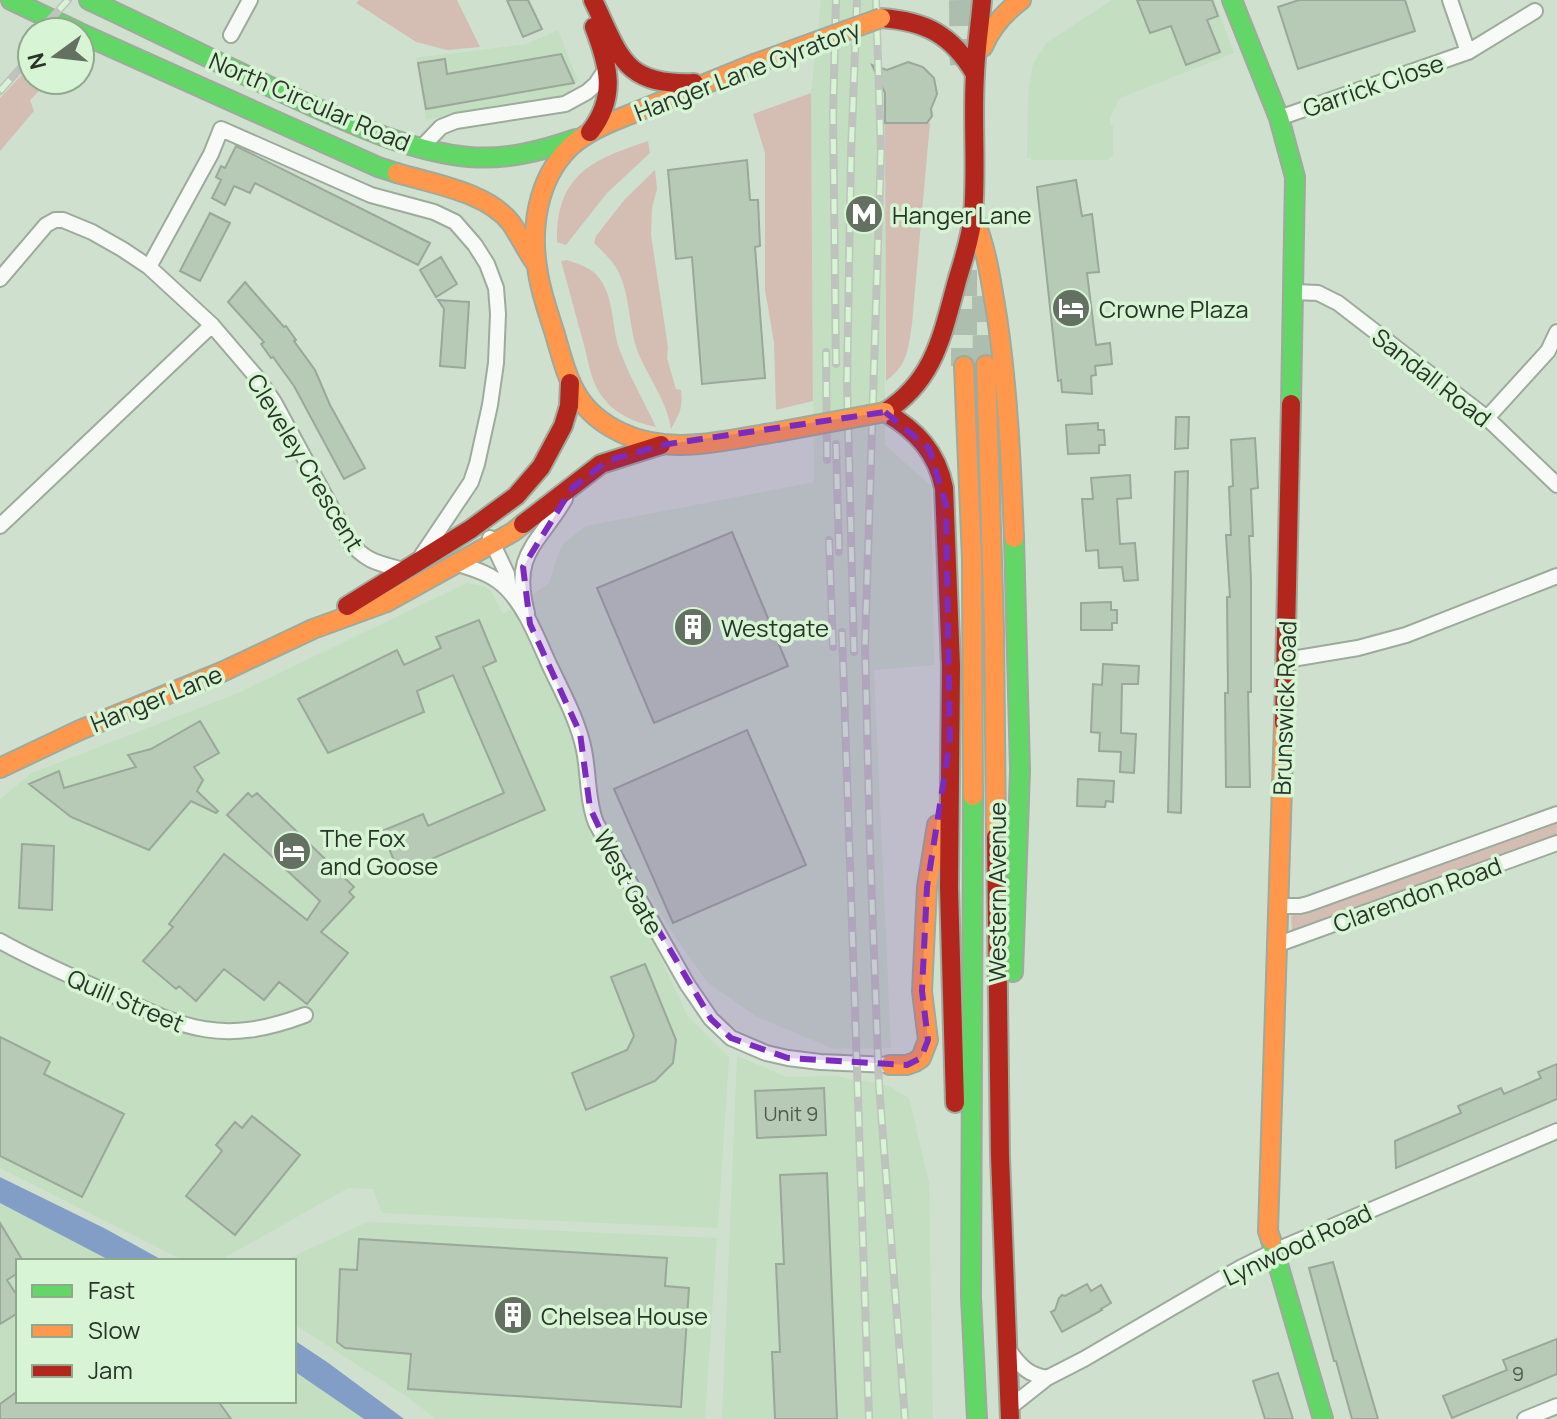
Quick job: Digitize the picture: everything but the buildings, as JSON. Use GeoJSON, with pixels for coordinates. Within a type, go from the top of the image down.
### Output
{"type":"FeatureCollection","features":[{"type":"Feature","properties":{"kind":"main road","name":"North Circular Road"},"geometry":{"type":"LineString","coordinates":[[11,0],[45,16]]}},
{"type":"Feature","properties":{"kind":"main road","name":"North Circular Road"},"geometry":{"type":"LineString","coordinates":[[89,0],[242,76],[387,138],[421,148],[463,156],[520,156],[554,148],[587,134]]}},
{"type":"Feature","properties":{"kind":"main road"},"geometry":{"type":"LineString","coordinates":[[581,0],[599,38],[609,90],[607,108],[587,134]]}},
{"type":"Feature","properties":{"kind":"main road"},"geometry":{"type":"LineString","coordinates":[[593,0],[622,57],[638,75],[667,84],[706,81]]}},
{"type":"Feature","properties":{"kind":"main road"},"geometry":{"type":"LineString","coordinates":[[975,74],[982,0]]}},
{"type":"Feature","properties":{"kind":"main road"},"geometry":{"type":"LineString","coordinates":[[975,74],[993,26],[1021,0]]}},
{"type":"Feature","properties":{"kind":"main road","name":"Brunswick Road"},"geometry":{"type":"LineString","coordinates":[[1232,0],[1279,118],[1295,177],[1286,660],[1268,1231],[1323,1419]]}},
{"type":"Feature","properties":{"kind":"main road"},"geometry":{"type":"LineString","coordinates":[[881,18],[903,2]]}},
{"type":"Feature","properties":{"kind":"main road","name":"Hanger Lane Gyratory"},"geometry":{"type":"LineString","coordinates":[[881,18],[908,21],[942,35],[960,49],[975,74],[973,216],[933,360],[913,390],[885,412],[687,445],[661,445],[623,434],[580,399],[570,383],[536,264],[535,230],[543,188],[563,154],[587,134],[706,81],[881,18]]}},
{"type":"Feature","properties":{"kind":"main road","name":"North Circular Road"},"geometry":{"type":"LineString","coordinates":[[96,40],[378,167],[474,196],[509,221],[536,264]]}},
{"type":"Feature","properties":{"kind":"main road"},"geometry":{"type":"LineString","coordinates":[[973,216],[987,254],[1002,353],[1009,417],[1015,550],[1020,800],[1011,1031],[999,1175]]}},
{"type":"Feature","properties":{"kind":"main road","name":"Western Avenue"},"geometry":{"type":"LineString","coordinates":[[986,365],[994,576],[999,1175],[1009,1414]]}},
{"type":"Feature","properties":{"kind":"main road","name":"Western Avenue"},"geometry":{"type":"LineString","coordinates":[[964,366],[972,546],[974,688],[971,1297],[977,1419]]}},
{"type":"Feature","properties":{"kind":"main road","name":"Hanger Lane"},"geometry":{"type":"LineString","coordinates":[[313,629],[516,496],[541,467],[563,426],[569,406],[570,383]]}},
{"type":"Feature","properties":{"kind":"main road"},"geometry":{"type":"LineString","coordinates":[[885,412],[904,423],[923,440],[937,462],[944,483],[950,606],[949,887],[958,1230],[971,1297]]}},
{"type":"Feature","properties":{"kind":"main road","name":"Hanger Lane"},"geometry":{"type":"LineString","coordinates":[[0,768],[313,629],[387,602],[513,532],[601,464],[661,445]]}},
{"type":"Feature","properties":{"kind":"main road"},"geometry":{"type":"LineString","coordinates":[[890,1065],[915,1062],[925,1051],[928,1040],[922,991],[927,887],[950,741]]}},
{"type":"Feature","properties":{"kind":"street"},"geometry":{"type":"LineString","coordinates":[[231,35],[250,0]]}},
{"type":"Feature","properties":{"kind":"street","name":"Garrick Close"},"geometry":{"type":"LineString","coordinates":[[1450,0],[1468,52]]}},
{"type":"Feature","properties":{"kind":"street","name":"Garrick Close"},"geometry":{"type":"LineString","coordinates":[[1279,118],[1468,52],[1535,11]]}},
{"type":"Feature","properties":{"kind":"street"},"geometry":{"type":"LineString","coordinates":[[421,148],[436,131],[456,121],[565,104],[587,92],[606,69]]}},
{"type":"Feature","properties":{"kind":"street"},"geometry":{"type":"LineString","coordinates":[[149,267],[211,154],[221,129],[371,195],[434,212],[455,222],[487,264],[496,288],[496,363],[490,405],[471,482],[410,566]]}},
{"type":"Feature","properties":{"kind":"street","name":"Cleveley Crescent"},"geometry":{"type":"LineString","coordinates":[[0,279],[46,225],[55,220],[63,220],[92,232],[149,267],[212,325],[259,380],[350,542],[365,558],[410,566]]}},
{"type":"Feature","properties":{"kind":"street","name":"Sandall Road"},"geometry":{"type":"LineString","coordinates":[[1294,292],[1318,293],[1338,303],[1487,418],[1557,485]]}},
{"type":"Feature","properties":{"kind":"street"},"geometry":{"type":"LineString","coordinates":[[0,526],[212,325]]}},
{"type":"Feature","properties":{"kind":"street"},"geometry":{"type":"LineString","coordinates":[[1487,418],[1548,351],[1557,332]]}},
{"type":"Feature","properties":{"kind":"street","name":"West Gate"},"geometry":{"type":"LineString","coordinates":[[530,624],[523,596],[526,555],[572,488]]}},
{"type":"Feature","properties":{"kind":"street","name":"West Gate"},"geometry":{"type":"LineString","coordinates":[[482,521],[507,574],[509,590]]}},
{"type":"Feature","properties":{"kind":"street","name":"West Gate"},"geometry":{"type":"LineString","coordinates":[[458,564],[488,575],[509,590],[530,624],[580,733],[590,808],[596,823],[687,984],[711,1019],[731,1038],[777,1056],[820,1062],[890,1065]]}},
{"type":"Feature","properties":{"kind":"street"},"geometry":{"type":"LineString","coordinates":[[1286,660],[1358,648],[1406,635],[1557,576]]}},
{"type":"Feature","properties":{"kind":"street","name":"Clarendon Road"},"geometry":{"type":"LineString","coordinates":[[1278,906],[1308,904],[1557,814]]}},
{"type":"Feature","properties":{"kind":"street","name":"Clarendon Road"},"geometry":{"type":"LineString","coordinates":[[1276,945],[1557,843]]}},
{"type":"Feature","properties":{"kind":"street","name":"Quill Street"},"geometry":{"type":"LineString","coordinates":[[0,941],[26,956],[152,1013],[195,1029],[246,1030],[281,1024],[305,1015]]}},
{"type":"Feature","properties":{"kind":"street","name":"Lynwood Road"},"geometry":{"type":"LineString","coordinates":[[1009,1414],[1047,1378],[1240,1268],[1557,1131]]}},
{"type":"Feature","properties":{"kind":"street"},"geometry":{"type":"LineString","coordinates":[[1006,1348],[1031,1375],[1047,1378]]}},
{"type":"Feature","properties":{"kind":"street"},"geometry":{"type":"LineString","coordinates":[[1525,1419],[1557,1406]]}},
{"type":"Feature","properties":{"kind":"highlighted area"},"geometry":{"type":"Polygon","coordinates":[[[885,412],[929,448],[946,504],[950,741],[927,887],[922,991],[928,1040],[921,1058],[907,1065],[788,1058],[731,1038],[711,1019],[605,840],[590,808],[580,733],[530,624],[523,567],[572,488],[607,461],[661,445],[885,412]]]}},
{"type":"Feature","properties":{"kind":"shaded area"},"geometry":{"type":"Polygon","coordinates":[[[359,0],[457,0],[480,47],[447,50],[416,42],[356,3],[359,0]]]}},
{"type":"Feature","properties":{"kind":"shaded area"},"geometry":{"type":"Polygon","coordinates":[[[821,0],[878,0],[873,68],[885,93],[885,445],[931,486],[934,665],[874,670],[891,1048],[834,1049],[757,1017],[708,983],[676,938],[578,780],[687,1015],[729,1057],[718,1228],[382,1213],[373,1189],[348,1188],[223,1259],[181,1259],[0,1168],[0,799],[32,773],[238,693],[467,583],[491,591],[503,614],[549,583],[564,543],[586,526],[814,482],[811,93],[821,0]]]}},
{"type":"Feature","properties":{"kind":"shaded area"},"geometry":{"type":"Polygon","coordinates":[[[1112,0],[1214,0],[1234,53],[1120,98],[1110,118],[1113,155],[1108,160],[1027,158],[1028,93],[1033,64],[1046,43],[1112,0]]]}},
{"type":"Feature","properties":{"kind":"shaded area"},"geometry":{"type":"Polygon","coordinates":[[[558,30],[578,81],[565,96],[426,120],[416,58],[527,44],[558,30]]]}},
{"type":"Feature","properties":{"kind":"shaded area"},"geometry":{"type":"Polygon","coordinates":[[[16,81],[16,96],[34,96],[30,100],[34,111],[0,151],[0,98],[16,81]]]}},
{"type":"Feature","properties":{"kind":"shaded area"},"geometry":{"type":"Polygon","coordinates":[[[811,93],[813,401],[776,410],[774,343],[765,290],[765,153],[753,114],[811,93]]]}},
{"type":"Feature","properties":{"kind":"shaded area"},"geometry":{"type":"Polygon","coordinates":[[[885,123],[930,123],[912,324],[903,363],[886,381],[885,123]]]}},
{"type":"Feature","properties":{"kind":"shaded area"},"geometry":{"type":"Polygon","coordinates":[[[648,141],[650,153],[607,193],[566,245],[557,242],[558,219],[570,186],[594,164],[648,141]]]}},
{"type":"Feature","properties":{"kind":"shaded area"},"geometry":{"type":"Polygon","coordinates":[[[655,170],[657,189],[652,208],[651,235],[668,347],[667,358],[676,389],[681,390],[682,396],[680,410],[671,429],[662,400],[635,345],[618,271],[594,243],[625,199],[655,170]]]}},
{"type":"Feature","properties":{"kind":"shaded area"},"geometry":{"type":"Polygon","coordinates":[[[567,260],[591,270],[602,282],[609,298],[619,348],[656,427],[617,411],[596,387],[561,261],[567,260]]]}},
{"type":"Feature","properties":{"kind":"shaded area"},"geometry":{"type":"Polygon","coordinates":[[[1557,820],[1557,836],[1292,933],[1291,916],[1557,820]]]}},
{"type":"Feature","properties":{"kind":"shaded area"},"geometry":{"type":"Polygon","coordinates":[[[737,1056],[787,1077],[835,1076],[887,1085],[909,1098],[929,1183],[933,1419],[722,1419],[737,1056]]]}},
{"type":"Feature","properties":{"kind":"shaded area"},"geometry":{"type":"Polygon","coordinates":[[[0,1203],[25,1213],[110,1259],[16,1259],[16,1403],[296,1403],[296,1372],[367,1419],[0,1419],[0,1203]]]}},
{"type":"Feature","properties":{"kind":"shaded area","name":"Chelsea House"},"geometry":{"type":"Polygon","coordinates":[[[368,1222],[717,1238],[705,1419],[436,1419],[406,1396],[296,1325],[296,1259],[287,1259],[368,1222]]]}},
{"type":"Feature","properties":{"kind":"water"},"geometry":{"type":"Polygon","coordinates":[[[0,1177],[160,1259],[107,1259],[0,1203],[0,1177]]]}},
{"type":"Feature","properties":{"kind":"water"},"geometry":{"type":"Polygon","coordinates":[[[296,1341],[404,1419],[364,1419],[296,1372],[296,1341]]]}},
{"type":"Feature","properties":{"kind":"tunnel"},"geometry":{"type":"LineString","coordinates":[[962,0],[963,71]]}},
{"type":"Feature","properties":{"kind":"tunnel"},"geometry":{"type":"LineString","coordinates":[[964,270],[964,366]]}},
{"type":"Feature","properties":{"kind":"tunnel"},"geometry":{"type":"LineString","coordinates":[[985,296],[986,365]]}},
{"type":"Feature","properties":{"kind":"railway"},"geometry":{"type":"LineString","coordinates":[[54,16],[68,0]]}},
{"type":"Feature","properties":{"kind":"railway"},"geometry":{"type":"LineString","coordinates":[[836,0],[833,114],[836,364]]}},
{"type":"Feature","properties":{"kind":"railway"},"geometry":{"type":"LineString","coordinates":[[854,652],[847,382],[857,0]]}},
{"type":"Feature","properties":{"kind":"railway"},"geometry":{"type":"LineString","coordinates":[[876,0],[881,151],[865,645],[879,1085],[905,1419]]}},
{"type":"Feature","properties":{"kind":"railway"},"geometry":{"type":"LineString","coordinates":[[0,91],[16,73]]}},
{"type":"Feature","properties":{"kind":"railway"},"geometry":{"type":"LineString","coordinates":[[826,352],[827,460]]}},
{"type":"Feature","properties":{"kind":"railway"},"geometry":{"type":"LineString","coordinates":[[836,444],[839,552]]}},
{"type":"Feature","properties":{"kind":"railway"},"geometry":{"type":"LineString","coordinates":[[829,540],[833,647]]}},
{"type":"Feature","properties":{"kind":"railway"},"geometry":{"type":"LineString","coordinates":[[842,632],[869,1419]]}},
{"type":"Feature","properties":{"kind":"traffic: fast"},"geometry":{"type":"LineString","coordinates":[[11,0],[44,16]]}},
{"type":"Feature","properties":{"kind":"traffic: fast"},"geometry":{"type":"LineString","coordinates":[[89,0],[314,107],[409,145],[469,157],[497,157],[537,151],[576,139]]}},
{"type":"Feature","properties":{"kind":"traffic: fast"},"geometry":{"type":"LineString","coordinates":[[1232,0],[1279,118],[1295,177],[1291,404]]}},
{"type":"Feature","properties":{"kind":"traffic: fast"},"geometry":{"type":"LineString","coordinates":[[96,40],[397,173]]}},
{"type":"Feature","properties":{"kind":"traffic: fast"},"geometry":{"type":"LineString","coordinates":[[1013,972],[1020,770],[1014,538]]}},
{"type":"Feature","properties":{"kind":"traffic: fast"},"geometry":{"type":"LineString","coordinates":[[973,796],[971,1297],[977,1419]]}},
{"type":"Feature","properties":{"kind":"traffic: fast"},"geometry":{"type":"LineString","coordinates":[[1271,1240],[1323,1419]]}},
{"type":"Feature","properties":{"kind":"traffic: slow"},"geometry":{"type":"LineString","coordinates":[[983,47],[999,21],[1021,0]]}},
{"type":"Feature","properties":{"kind":"traffic: slow"},"geometry":{"type":"LineString","coordinates":[[754,64],[881,18]]}},
{"type":"Feature","properties":{"kind":"traffic: slow"},"geometry":{"type":"LineString","coordinates":[[754,64],[610,123],[574,143],[558,161],[543,190],[536,223],[536,256],[543,295],[569,378],[583,403],[606,424],[641,440],[679,445],[777,432]]}},
{"type":"Feature","properties":{"kind":"traffic: slow"},"geometry":{"type":"LineString","coordinates":[[397,173],[458,190],[501,212],[534,261]]}},
{"type":"Feature","properties":{"kind":"traffic: slow"},"geometry":{"type":"LineString","coordinates":[[973,216],[988,266],[1001,345],[1014,538]]}},
{"type":"Feature","properties":{"kind":"traffic: slow"},"geometry":{"type":"LineString","coordinates":[[986,365],[994,628],[996,837]]}},
{"type":"Feature","properties":{"kind":"traffic: slow"},"geometry":{"type":"LineString","coordinates":[[964,366],[972,560],[973,796]]}},
{"type":"Feature","properties":{"kind":"traffic: slow"},"geometry":{"type":"LineString","coordinates":[[777,432],[885,412]]}},
{"type":"Feature","properties":{"kind":"traffic: slow"},"geometry":{"type":"LineString","coordinates":[[0,768],[313,629],[387,602],[523,524]]}},
{"type":"Feature","properties":{"kind":"traffic: slow"},"geometry":{"type":"LineString","coordinates":[[1271,1240],[1268,1231],[1284,723]]}},
{"type":"Feature","properties":{"kind":"traffic: slow"},"geometry":{"type":"LineString","coordinates":[[890,1065],[915,1062],[921,1058],[928,1040],[922,991],[927,887],[937,825]]}},
{"type":"Feature","properties":{"kind":"traffic: jam"},"geometry":{"type":"LineString","coordinates":[[593,0],[627,64],[652,79],[694,83]]}},
{"type":"Feature","properties":{"kind":"traffic: jam"},"geometry":{"type":"LineString","coordinates":[[885,412],[915,386],[934,355],[969,240],[974,197],[976,55],[982,0]]}},
{"type":"Feature","properties":{"kind":"traffic: jam"},"geometry":{"type":"LineString","coordinates":[[881,18],[911,23],[936,32],[957,49],[975,74]]}},
{"type":"Feature","properties":{"kind":"traffic: jam"},"geometry":{"type":"LineString","coordinates":[[590,132],[604,106],[608,81],[604,55],[594,27]]}},
{"type":"Feature","properties":{"kind":"traffic: jam"},"geometry":{"type":"LineString","coordinates":[[347,606],[471,529],[516,496],[541,467],[563,426],[569,406],[570,383]]}},
{"type":"Feature","properties":{"kind":"traffic: jam"},"geometry":{"type":"LineString","coordinates":[[1284,723],[1291,404]]}},
{"type":"Feature","properties":{"kind":"traffic: jam"},"geometry":{"type":"LineString","coordinates":[[885,412],[924,443],[936,463],[944,488],[951,666],[949,887],[955,1103]]}},
{"type":"Feature","properties":{"kind":"traffic: jam"},"geometry":{"type":"LineString","coordinates":[[523,524],[601,464],[661,445]]}},
{"type":"Feature","properties":{"kind":"traffic: jam"},"geometry":{"type":"LineString","coordinates":[[996,837],[1000,1156],[1010,1419]]}},
{"type":"Feature","properties":{"kind":"place","name":"Hanger Lane"},"geometry":{"type":"Point","coordinates":[864,214]}},
{"type":"Feature","properties":{"kind":"place","name":"Crowne Plaza"},"geometry":{"type":"Point","coordinates":[1071,308]}},
{"type":"Feature","properties":{"kind":"place","name":"Westgate"},"geometry":{"type":"Point","coordinates":[693,627]}},
{"type":"Feature","properties":{"kind":"place","name":"The Fox and Goose"},"geometry":{"type":"Point","coordinates":[292,851]}},
{"type":"Feature","properties":{"kind":"place","name":"Chelsea House"},"geometry":{"type":"Point","coordinates":[513,1315]}}]}
